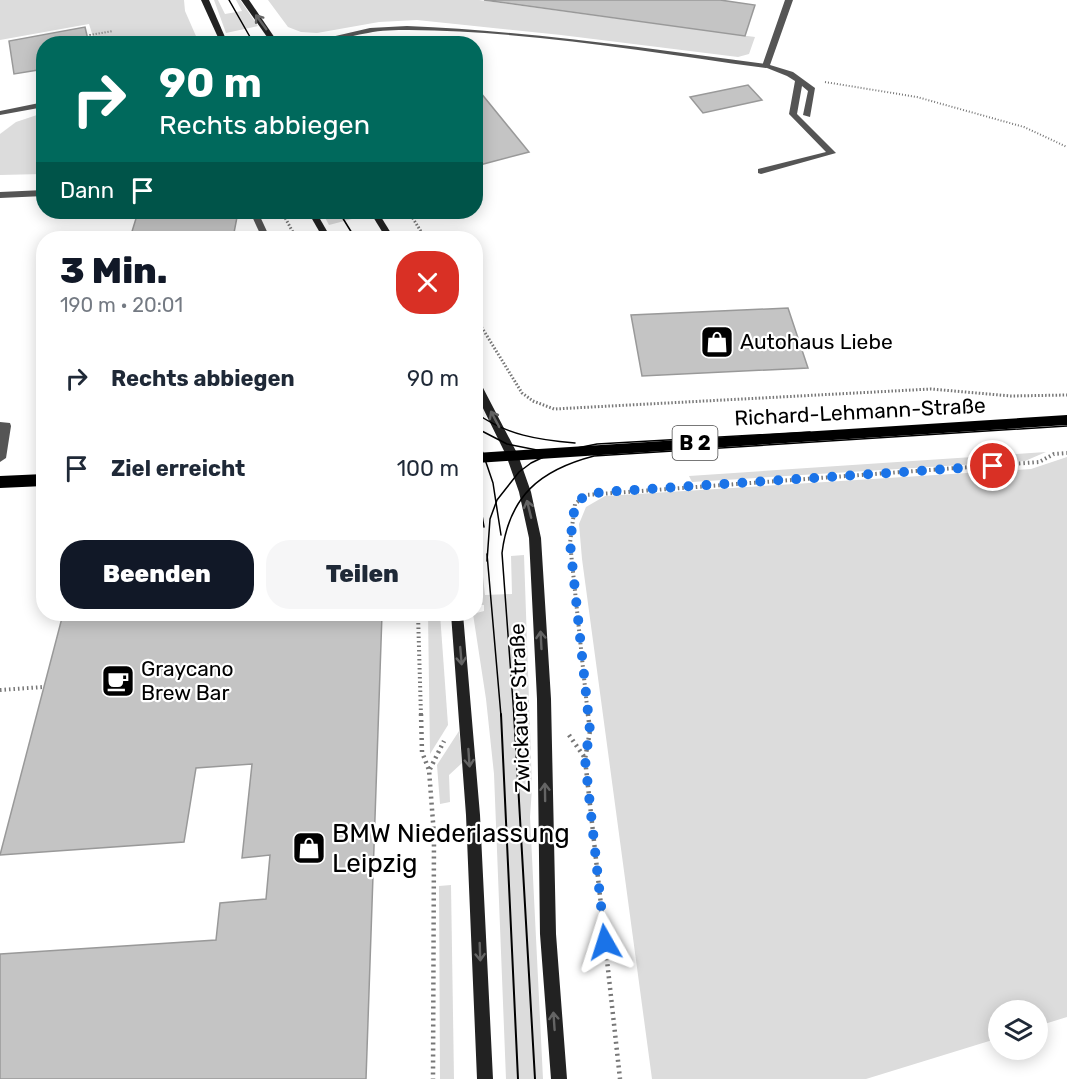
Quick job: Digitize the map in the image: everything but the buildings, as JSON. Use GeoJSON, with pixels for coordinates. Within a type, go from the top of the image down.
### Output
{"type":"FeatureCollection","features":[{"type":"Feature","properties":{"kind":"main road"},"geometry":{"type":"LineString","coordinates":[[205,0],[221,36]]}},
{"type":"Feature","properties":{"kind":"main road"},"geometry":{"type":"LineString","coordinates":[[245,0],[270,36]]}},
{"type":"Feature","properties":{"kind":"main road","name":"Zwickauer Straße"},"geometry":{"type":"LineString","coordinates":[[483,398],[512,455],[532,519],[537,555],[544,699],[546,902],[558,1079]]}},
{"type":"Feature","properties":{"kind":"main road","name":"Richard-Lehmann-Straße"},"geometry":{"type":"LineString","coordinates":[[483,457],[1067,420]]}},
{"type":"Feature","properties":{"kind":"main road"},"geometry":{"type":"LineString","coordinates":[[0,482],[36,480]]}},
{"type":"Feature","properties":{"kind":"main road"},"geometry":{"type":"LineString","coordinates":[[458,621],[473,815],[485,1079]]}},
{"type":"Feature","properties":{"kind":"street"},"geometry":{"type":"LineString","coordinates":[[766,66],[789,0]]}},
{"type":"Feature","properties":{"kind":"street"},"geometry":{"type":"LineString","coordinates":[[342,36],[370,30],[408,28],[460,30],[564,39],[766,66],[799,80],[812,90],[807,115]]}},
{"type":"Feature","properties":{"kind":"street"},"geometry":{"type":"LineString","coordinates":[[761,171],[832,153],[792,114],[799,80]]}},
{"type":"Feature","properties":{"kind":"street"},"geometry":{"type":"LineString","coordinates":[[0,113],[36,106]]}},
{"type":"Feature","properties":{"kind":"street"},"geometry":{"type":"LineString","coordinates":[[0,195],[36,193]]}},
{"type":"Feature","properties":{"kind":"street"},"geometry":{"type":"LineString","coordinates":[[0,426],[6,426],[0,458]]}},
{"type":"Feature","properties":{"kind":"path"},"geometry":{"type":"LineString","coordinates":[[90,36],[112,31]]}},
{"type":"Feature","properties":{"kind":"path"},"geometry":{"type":"LineString","coordinates":[[799,80],[917,97],[1024,127],[1067,147]]}},
{"type":"Feature","properties":{"kind":"path"},"geometry":{"type":"LineString","coordinates":[[483,329],[522,393],[533,401],[554,409],[931,389],[1011,396],[1067,395]]}},
{"type":"Feature","properties":{"kind":"path"},"geometry":{"type":"LineString","coordinates":[[620,1079],[585,759],[590,731],[570,543],[575,504],[586,495],[603,492],[1039,462],[1054,454],[1067,453]]}},
{"type":"Feature","properties":{"kind":"path"},"geometry":{"type":"LineString","coordinates":[[418,621],[422,752],[429,770],[434,835],[433,1079]]}},
{"type":"Feature","properties":{"kind":"path"},"geometry":{"type":"LineString","coordinates":[[0,690],[43,687]]}},
{"type":"Feature","properties":{"kind":"shaded area"},"geometry":{"type":"Polygon","coordinates":[[[0,0],[184,0],[185,11],[196,36],[93,36],[89,24],[0,40],[0,0]]]}},
{"type":"Feature","properties":{"kind":"shaded area"},"geometry":{"type":"Polygon","coordinates":[[[214,0],[218,0],[225,14],[242,11],[236,0],[240,0],[258,26],[226,33],[214,0]]]}},
{"type":"Feature","properties":{"kind":"shaded area"},"geometry":{"type":"Polygon","coordinates":[[[268,0],[479,0],[755,37],[749,54],[738,57],[417,20],[379,22],[317,33],[301,32],[288,27],[268,0]]]}},
{"type":"Feature","properties":{"kind":"shaded area"},"geometry":{"type":"Polygon","coordinates":[[[36,115],[36,174],[0,175],[0,134],[16,122],[36,115]]]}},
{"type":"Feature","properties":{"kind":"shaded area"},"geometry":{"type":"Polygon","coordinates":[[[326,219],[352,219],[329,225],[326,219]]]}},
{"type":"Feature","properties":{"kind":"shaded area"},"geometry":{"type":"Polygon","coordinates":[[[1046,452],[1025,461],[692,482],[689,476],[1046,452]]]}},
{"type":"Feature","properties":{"kind":"shaded area"},"geometry":{"type":"Polygon","coordinates":[[[1067,457],[1067,1017],[1048,1023],[1048,1000],[988,1000],[988,1041],[866,1079],[652,1079],[582,559],[579,524],[586,507],[605,496],[1031,469],[1067,457]]]}},
{"type":"Feature","properties":{"kind":"shaded area"},"geometry":{"type":"Polygon","coordinates":[[[524,555],[532,788],[530,817],[543,1079],[506,1079],[494,774],[474,621],[483,621],[483,576],[485,595],[512,594],[511,556],[524,555]]]}},
{"type":"Feature","properties":{"kind":"shaded area"},"geometry":{"type":"Polygon","coordinates":[[[428,621],[441,621],[448,725],[430,754],[428,621]]]}},
{"type":"Feature","properties":{"kind":"shaded area"},"geometry":{"type":"Polygon","coordinates":[[[459,731],[462,763],[449,775],[450,802],[440,804],[437,765],[459,731]]]}},
{"type":"Feature","properties":{"kind":"shaded area"},"geometry":{"type":"Polygon","coordinates":[[[451,885],[454,1079],[440,1079],[439,886],[451,885]]]}},
{"type":"Feature","properties":{"kind":"tram line"},"geometry":{"type":"LineString","coordinates":[[229,0],[249,36]]}},
{"type":"Feature","properties":{"kind":"tram line"},"geometry":{"type":"LineString","coordinates":[[343,219],[351,231]]}},
{"type":"Feature","properties":{"kind":"tram line"},"geometry":{"type":"LineString","coordinates":[[483,417],[499,427],[523,435],[575,443]]}},
{"type":"Feature","properties":{"kind":"tram line"},"geometry":{"type":"LineString","coordinates":[[514,716],[502,553],[506,533],[520,501],[530,488],[558,469],[594,456],[1067,426]]}},
{"type":"Feature","properties":{"kind":"tram line"},"geometry":{"type":"LineString","coordinates":[[483,432],[507,444],[552,453]]}},
{"type":"Feature","properties":{"kind":"tram line"},"geometry":{"type":"LineString","coordinates":[[552,453],[597,444],[810,432]]}},
{"type":"Feature","properties":{"kind":"tram line"},"geometry":{"type":"LineString","coordinates":[[496,503],[519,472],[531,463],[552,453]]}},
{"type":"Feature","properties":{"kind":"tram line"},"geometry":{"type":"LineString","coordinates":[[483,454],[493,483],[496,503]]}},
{"type":"Feature","properties":{"kind":"tram line"},"geometry":{"type":"LineString","coordinates":[[487,557],[490,519],[496,503]]}},
{"type":"Feature","properties":{"kind":"tram line"},"geometry":{"type":"LineString","coordinates":[[496,503],[501,535]]}},
{"type":"Feature","properties":{"kind":"tram line"},"geometry":{"type":"LineString","coordinates":[[483,521],[484,527]]}},
{"type":"Feature","properties":{"kind":"tram line"},"geometry":{"type":"LineString","coordinates":[[487,557],[501,716]]}},
{"type":"Feature","properties":{"kind":"tram line"},"geometry":{"type":"LineString","coordinates":[[501,714],[518,1079]]}},
{"type":"Feature","properties":{"kind":"tram line"},"geometry":{"type":"LineString","coordinates":[[514,714],[535,1079]]}},
{"type":"Feature","properties":{"kind":"place","name":"Autohaus Liebe"},"geometry":{"type":"Point","coordinates":[717,342]}},
{"type":"Feature","properties":{"kind":"place","name":"Graycano Brew Bar"},"geometry":{"type":"Point","coordinates":[118,681]}},
{"type":"Feature","properties":{"kind":"place","name":"BMW Niederlassung Leipzig"},"geometry":{"type":"Point","coordinates":[309,848]}},
{"type":"Feature","properties":{"kind":"route"},"geometry":{"type":"LineString","coordinates":[[605,942],[585,759],[590,731],[570,543],[575,504],[586,495],[603,492],[993,466]]}}]}
